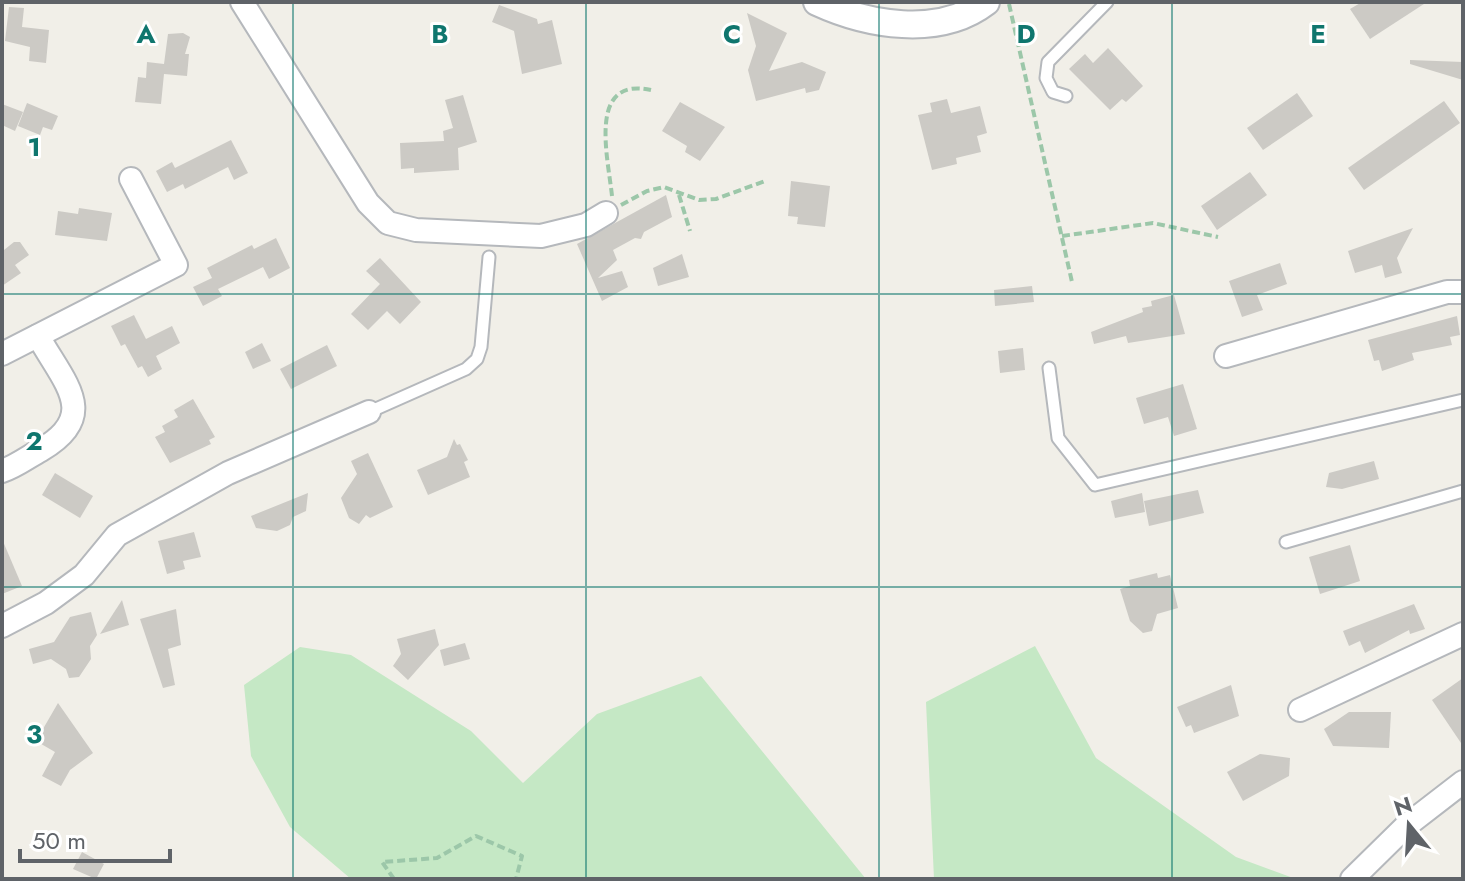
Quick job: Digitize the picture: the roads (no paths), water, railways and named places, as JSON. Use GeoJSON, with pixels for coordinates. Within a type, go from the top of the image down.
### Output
{"type":"FeatureCollection","features":[{"type":"Feature","properties":{"kind":"street"},"geometry":{"type":"LineString","coordinates":[[242,2],[368,203],[388,223],[416,230],[541,236],[586,225],[606,213]]}},
{"type":"Feature","properties":{"kind":"street"},"geometry":{"type":"LineString","coordinates":[[817,2],[895,24],[939,23],[972,12],[986,2]]}},
{"type":"Feature","properties":{"kind":"street"},"geometry":{"type":"LineString","coordinates":[[2,354],[176,265],[131,179]]}},
{"type":"Feature","properties":{"kind":"street"},"geometry":{"type":"LineString","coordinates":[[1226,356],[1447,292],[1463,292]]}},
{"type":"Feature","properties":{"kind":"street"},"geometry":{"type":"LineString","coordinates":[[2,471],[63,437],[74,420],[72,397],[38,336]]}},
{"type":"Feature","properties":{"kind":"street"},"geometry":{"type":"LineString","coordinates":[[2,626],[46,603],[84,575],[117,535],[228,473],[369,412]]}},
{"type":"Feature","properties":{"kind":"street"},"geometry":{"type":"LineString","coordinates":[[1300,710],[1463,634]]}},
{"type":"Feature","properties":{"kind":"street"},"geometry":{"type":"LineString","coordinates":[[1352,879],[1406,826],[1463,782]]}},
{"type":"Feature","properties":{"kind":"lane"},"geometry":{"type":"LineString","coordinates":[[1066,96],[1053,92],[1046,78],[1048,62],[1107,2]]}},
{"type":"Feature","properties":{"kind":"lane"},"geometry":{"type":"LineString","coordinates":[[369,412],[466,369],[477,359],[481,347],[489,257]]}},
{"type":"Feature","properties":{"kind":"lane"},"geometry":{"type":"LineString","coordinates":[[1049,368],[1058,438],[1095,485],[1463,400]]}},
{"type":"Feature","properties":{"kind":"lane"},"geometry":{"type":"LineString","coordinates":[[1286,542],[1463,491]]}}]}
